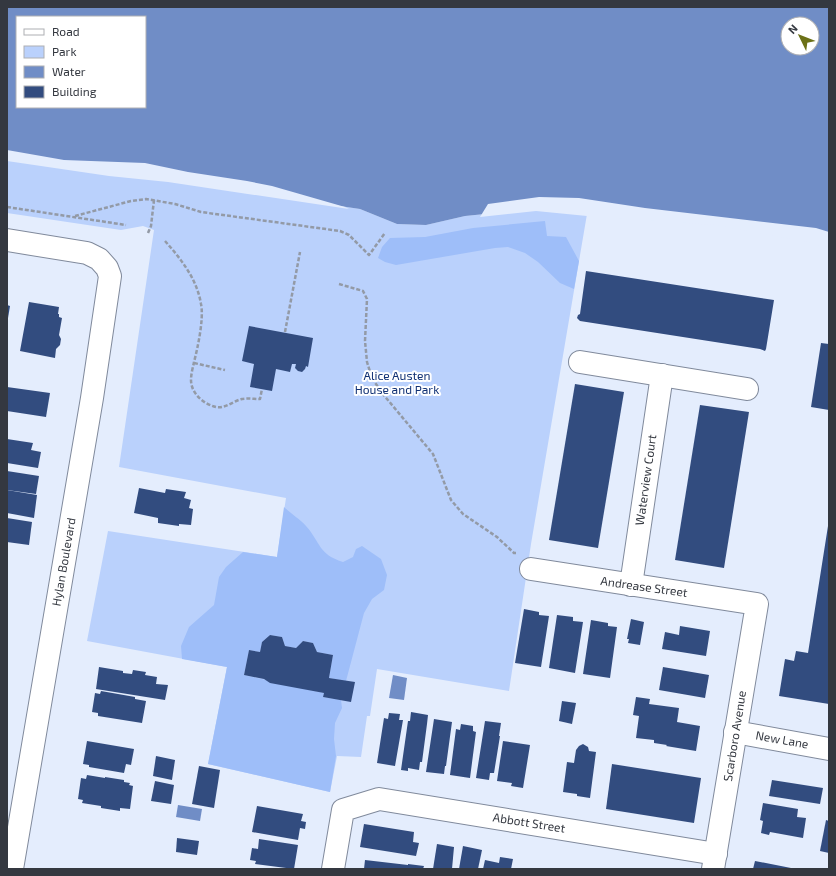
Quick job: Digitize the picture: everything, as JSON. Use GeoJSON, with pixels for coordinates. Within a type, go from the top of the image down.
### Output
{"type":"FeatureCollection","features":[{"type":"Feature","properties":{"kind":"street","name":"Hylan Boulevard"},"geometry":{"type":"LineString","coordinates":[[7,240],[87,253],[99,259],[107,268],[110,276],[86,429],[12,869]]}},
{"type":"Feature","properties":{"kind":"street"},"geometry":{"type":"LineString","coordinates":[[580,362],[747,389]]}},
{"type":"Feature","properties":{"kind":"street","name":"Waterview Court"},"geometry":{"type":"LineString","coordinates":[[631,585],[662,375]]}},
{"type":"Feature","properties":{"kind":"street","name":"Andrease Street"},"geometry":{"type":"LineString","coordinates":[[526,561],[631,585],[757,604]]}},
{"type":"Feature","properties":{"kind":"street","name":"Scarboro Avenue"},"geometry":{"type":"LineString","coordinates":[[714,861],[757,604]]}},
{"type":"Feature","properties":{"kind":"street","name":"New Lane"},"geometry":{"type":"LineString","coordinates":[[735,732],[829,749]]}},
{"type":"Feature","properties":{"kind":"street","name":"Abbott Street"},"geometry":{"type":"LineString","coordinates":[[333,869],[343,810],[379,799],[714,861]]}},
{"type":"Feature","properties":{"kind":"path"},"geometry":{"type":"LineString","coordinates":[[75,216],[130,201],[146,199],[154,200],[175,204],[201,212],[340,231],[349,235],[369,256],[385,233]]}},
{"type":"Feature","properties":{"kind":"path"},"geometry":{"type":"LineString","coordinates":[[148,233],[151,226],[154,200]]}},
{"type":"Feature","properties":{"kind":"path"},"geometry":{"type":"LineString","coordinates":[[7,207],[75,216],[126,225]]}},
{"type":"Feature","properties":{"kind":"path"},"geometry":{"type":"LineString","coordinates":[[165,241],[185,266],[195,284],[202,305],[191,379],[195,394],[201,400],[215,407],[221,408],[243,399],[260,399],[262,389]]}},
{"type":"Feature","properties":{"kind":"path"},"geometry":{"type":"LineString","coordinates":[[284,332],[300,252]]}},
{"type":"Feature","properties":{"kind":"path"},"geometry":{"type":"LineString","coordinates":[[339,284],[363,292],[367,298],[365,341],[367,362],[372,378],[382,393],[433,454],[451,500],[463,514],[497,537],[514,553],[526,561]]}},
{"type":"Feature","properties":{"kind":"path"},"geometry":{"type":"LineString","coordinates":[[194,362],[225,370]]}},
{"type":"Feature","properties":{"kind":"green space","name":"Alice Austen House and Park"},"geometry":{"type":"Polygon","coordinates":[[[7,159],[360,209],[397,224],[426,225],[465,216],[536,209],[587,214],[531,544],[509,691],[377,669],[370,716],[367,716],[361,757],[337,756],[330,792],[208,764],[227,667],[87,641],[108,531],[277,557],[286,498],[119,467],[154,230],[143,226],[121,230],[7,213],[7,159]]]}},
{"type":"Feature","properties":{"kind":"shaded area"},"geometry":{"type":"Polygon","coordinates":[[[545,221],[547,236],[566,237],[579,261],[574,289],[560,283],[538,262],[525,253],[508,247],[396,265],[378,258],[382,247],[390,238],[425,237],[473,228],[545,221]]]}},
{"type":"Feature","properties":{"kind":"shaded area"},"geometry":{"type":"Polygon","coordinates":[[[284,507],[306,526],[324,552],[343,562],[353,557],[356,549],[362,546],[381,559],[387,575],[384,590],[372,599],[364,613],[346,681],[329,678],[333,655],[317,652],[313,643],[303,641],[296,648],[285,646],[282,637],[270,635],[262,642],[260,652],[249,650],[244,675],[324,693],[323,697],[341,700],[342,708],[335,723],[334,739],[336,756],[330,792],[208,764],[227,667],[182,659],[181,646],[189,627],[214,605],[219,577],[226,567],[243,552],[277,557],[284,507]]]}},
{"type":"Feature","properties":{"kind":"water"},"geometry":{"type":"Polygon","coordinates":[[[7,7],[829,7],[829,248],[814,241],[715,223],[536,209],[465,216],[426,225],[397,224],[360,209],[7,159],[7,7]]]}},
{"type":"Feature","properties":{"kind":"water"},"geometry":{"type":"Polygon","coordinates":[[[393,675],[407,678],[404,700],[389,698],[393,675]]]}},
{"type":"Feature","properties":{"kind":"water"},"geometry":{"type":"Polygon","coordinates":[[[178,805],[202,809],[200,821],[176,817],[178,805]]]}},
{"type":"Feature","properties":{"kind":"pier"},"geometry":{"type":"Polygon","coordinates":[[[7,150],[64,160],[145,163],[272,186],[349,209],[168,182],[109,176],[7,161],[7,150]]]}},
{"type":"Feature","properties":{"kind":"pier"},"geometry":{"type":"Polygon","coordinates":[[[539,197],[579,198],[645,208],[816,228],[829,232],[829,250],[814,243],[715,225],[536,211],[480,217],[488,204],[539,197]]]}},
{"type":"Feature","properties":{"kind":"building"},"geometry":{"type":"Polygon","coordinates":[[[586,271],[774,300],[766,349],[765,351],[580,321],[577,318],[580,314],[586,271]]]}},
{"type":"Feature","properties":{"kind":"building"},"geometry":{"type":"Polygon","coordinates":[[[29,302],[59,307],[58,314],[59,317],[62,318],[59,335],[61,339],[60,345],[56,349],[55,358],[20,351],[29,302]]]}},
{"type":"Feature","properties":{"kind":"building"},"geometry":{"type":"Polygon","coordinates":[[[7,305],[10,306],[8,318],[7,318],[7,305]]]}},
{"type":"Feature","properties":{"kind":"building"},"geometry":{"type":"Polygon","coordinates":[[[249,326],[313,338],[308,367],[306,366],[302,372],[295,368],[296,364],[292,364],[290,372],[276,369],[272,391],[250,387],[254,364],[242,361],[249,326]]]}},
{"type":"Feature","properties":{"kind":"building"},"geometry":{"type":"Polygon","coordinates":[[[821,343],[829,344],[829,410],[811,407],[821,343]]]}},
{"type":"Feature","properties":{"kind":"building"},"geometry":{"type":"Polygon","coordinates":[[[575,384],[624,392],[598,548],[549,540],[575,384]]]}},
{"type":"Feature","properties":{"kind":"building"},"geometry":{"type":"Polygon","coordinates":[[[7,387],[50,393],[46,417],[7,411],[7,387]]]}},
{"type":"Feature","properties":{"kind":"building"},"geometry":{"type":"Polygon","coordinates":[[[700,405],[749,412],[724,568],[675,560],[700,405]]]}},
{"type":"Feature","properties":{"kind":"building"},"geometry":{"type":"Polygon","coordinates":[[[7,439],[33,443],[31,450],[41,452],[38,468],[7,463],[7,439]]]}},
{"type":"Feature","properties":{"kind":"building"},"geometry":{"type":"Polygon","coordinates":[[[7,471],[39,476],[36,494],[7,490],[7,471]]]}},
{"type":"Feature","properties":{"kind":"building"},"geometry":{"type":"Polygon","coordinates":[[[139,488],[165,493],[166,489],[186,492],[184,498],[191,500],[189,508],[193,509],[191,525],[179,524],[179,526],[158,523],[158,518],[134,513],[139,488]]]}},
{"type":"Feature","properties":{"kind":"building"},"geometry":{"type":"Polygon","coordinates":[[[7,490],[37,495],[34,518],[7,513],[7,490]]]}},
{"type":"Feature","properties":{"kind":"building"},"geometry":{"type":"Polygon","coordinates":[[[7,518],[32,522],[29,545],[7,542],[7,518]]]}},
{"type":"Feature","properties":{"kind":"building"},"geometry":{"type":"Polygon","coordinates":[[[828,526],[829,704],[779,696],[785,659],[794,661],[796,651],[808,653],[828,526]]]}},
{"type":"Feature","properties":{"kind":"building"},"geometry":{"type":"Polygon","coordinates":[[[524,609],[539,612],[539,615],[549,616],[541,667],[515,663],[524,609]]]}},
{"type":"Feature","properties":{"kind":"building"},"geometry":{"type":"Polygon","coordinates":[[[557,615],[573,617],[573,621],[583,622],[575,673],[549,668],[557,615]]]}},
{"type":"Feature","properties":{"kind":"building"},"geometry":{"type":"Polygon","coordinates":[[[631,619],[644,622],[640,645],[628,643],[629,639],[627,639],[631,619]]]}},
{"type":"Feature","properties":{"kind":"building"},"geometry":{"type":"Polygon","coordinates":[[[591,620],[608,623],[608,626],[617,627],[610,678],[583,674],[591,620]]]}},
{"type":"Feature","properties":{"kind":"building"},"geometry":{"type":"Polygon","coordinates":[[[680,626],[710,631],[706,656],[662,649],[665,632],[679,635],[680,626]]]}},
{"type":"Feature","properties":{"kind":"building"},"geometry":{"type":"Polygon","coordinates":[[[270,635],[282,637],[285,646],[296,648],[303,641],[313,643],[317,652],[333,655],[329,678],[355,682],[351,702],[323,697],[324,693],[270,683],[264,679],[244,675],[249,650],[260,652],[262,642],[270,635]]]}},
{"type":"Feature","properties":{"kind":"building"},"geometry":{"type":"Polygon","coordinates":[[[99,667],[132,674],[133,670],[146,672],[145,675],[157,677],[156,684],[168,685],[165,700],[96,689],[99,667]]]}},
{"type":"Feature","properties":{"kind":"building"},"geometry":{"type":"Polygon","coordinates":[[[663,667],[709,675],[705,698],[659,690],[663,667]]]}},
{"type":"Feature","properties":{"kind":"building"},"geometry":{"type":"Polygon","coordinates":[[[101,691],[135,697],[135,699],[146,701],[142,723],[98,716],[98,713],[92,712],[95,693],[100,694],[101,691]]]}},
{"type":"Feature","properties":{"kind":"building"},"geometry":{"type":"Polygon","coordinates":[[[636,697],[650,699],[649,704],[679,708],[677,722],[700,726],[696,751],[654,743],[654,740],[636,738],[639,716],[633,715],[636,697]]]}},
{"type":"Feature","properties":{"kind":"building"},"geometry":{"type":"Polygon","coordinates":[[[562,701],[576,703],[572,724],[559,721],[562,701]]]}},
{"type":"Feature","properties":{"kind":"building"},"geometry":{"type":"Polygon","coordinates":[[[411,712],[428,715],[422,762],[420,762],[419,770],[408,768],[408,771],[401,770],[408,721],[410,721],[411,712]]]}},
{"type":"Feature","properties":{"kind":"building"},"geometry":{"type":"Polygon","coordinates":[[[389,713],[400,714],[399,720],[403,720],[395,766],[377,763],[384,718],[388,719],[389,713]]]}},
{"type":"Feature","properties":{"kind":"building"},"geometry":{"type":"Polygon","coordinates":[[[434,719],[452,722],[444,774],[426,772],[434,719]]]}},
{"type":"Feature","properties":{"kind":"building"},"geometry":{"type":"Polygon","coordinates":[[[485,721],[501,723],[494,773],[490,773],[489,780],[476,778],[485,721]]]}},
{"type":"Feature","properties":{"kind":"building"},"geometry":{"type":"Polygon","coordinates":[[[461,724],[473,726],[473,731],[476,732],[470,778],[450,775],[456,729],[460,730],[461,724]]]}},
{"type":"Feature","properties":{"kind":"building"},"geometry":{"type":"Polygon","coordinates":[[[87,741],[134,749],[131,765],[126,764],[124,773],[89,767],[89,765],[83,764],[87,741]]]}},
{"type":"Feature","properties":{"kind":"building"},"geometry":{"type":"Polygon","coordinates":[[[503,741],[530,745],[523,788],[511,786],[512,783],[497,781],[503,741]]]}},
{"type":"Feature","properties":{"kind":"building"},"geometry":{"type":"Polygon","coordinates":[[[583,744],[588,747],[589,751],[596,752],[590,798],[563,792],[567,762],[574,763],[576,750],[583,744]]]}},
{"type":"Feature","properties":{"kind":"building"},"geometry":{"type":"Polygon","coordinates":[[[156,756],[175,760],[172,780],[153,776],[156,756]]]}},
{"type":"Feature","properties":{"kind":"building"},"geometry":{"type":"Polygon","coordinates":[[[612,764],[701,778],[694,823],[606,809],[612,764]]]}},
{"type":"Feature","properties":{"kind":"building"},"geometry":{"type":"Polygon","coordinates":[[[199,766],[220,770],[214,808],[192,804],[199,766]]]}},
{"type":"Feature","properties":{"kind":"building"},"geometry":{"type":"Polygon","coordinates":[[[87,775],[124,780],[124,782],[130,783],[129,785],[133,786],[130,809],[120,808],[120,811],[82,803],[83,800],[78,799],[81,778],[86,779],[87,775]]]}},
{"type":"Feature","properties":{"kind":"building"},"geometry":{"type":"Polygon","coordinates":[[[772,780],[823,788],[820,804],[769,796],[772,780]]]}},
{"type":"Feature","properties":{"kind":"building"},"geometry":{"type":"Polygon","coordinates":[[[155,781],[174,785],[171,804],[151,801],[155,781]]]}},
{"type":"Feature","properties":{"kind":"building"},"geometry":{"type":"Polygon","coordinates":[[[763,803],[798,809],[797,817],[806,818],[803,838],[770,832],[769,835],[761,833],[763,821],[760,820],[763,803]]]}},
{"type":"Feature","properties":{"kind":"building"},"geometry":{"type":"Polygon","coordinates":[[[257,806],[303,814],[301,821],[306,822],[305,829],[300,828],[298,840],[252,832],[257,806]]]}},
{"type":"Feature","properties":{"kind":"building"},"geometry":{"type":"Polygon","coordinates":[[[826,820],[829,821],[829,853],[820,851],[826,820]]]}},
{"type":"Feature","properties":{"kind":"building"},"geometry":{"type":"Polygon","coordinates":[[[364,824],[414,832],[413,842],[419,843],[416,856],[360,847],[364,824]]]}},
{"type":"Feature","properties":{"kind":"building"},"geometry":{"type":"Polygon","coordinates":[[[177,838],[199,841],[197,855],[176,852],[177,838]]]}},
{"type":"Feature","properties":{"kind":"building"},"geometry":{"type":"Polygon","coordinates":[[[259,839],[298,845],[294,869],[255,864],[256,861],[250,860],[252,848],[258,849],[259,839]]]}},
{"type":"Feature","properties":{"kind":"building"},"geometry":{"type":"Polygon","coordinates":[[[437,844],[454,847],[452,869],[433,869],[437,844]]]}},
{"type":"Feature","properties":{"kind":"building"},"geometry":{"type":"Polygon","coordinates":[[[463,846],[482,850],[478,869],[459,869],[463,846]]]}},
{"type":"Feature","properties":{"kind":"building"},"geometry":{"type":"Polygon","coordinates":[[[500,857],[513,859],[511,869],[483,869],[485,860],[499,863],[500,857]]]}},
{"type":"Feature","properties":{"kind":"building"},"geometry":{"type":"Polygon","coordinates":[[[365,860],[424,866],[423,869],[364,869],[365,860]]]}},
{"type":"Feature","properties":{"kind":"building"},"geometry":{"type":"Polygon","coordinates":[[[755,861],[791,868],[791,869],[753,869],[755,861]]]}}]}
